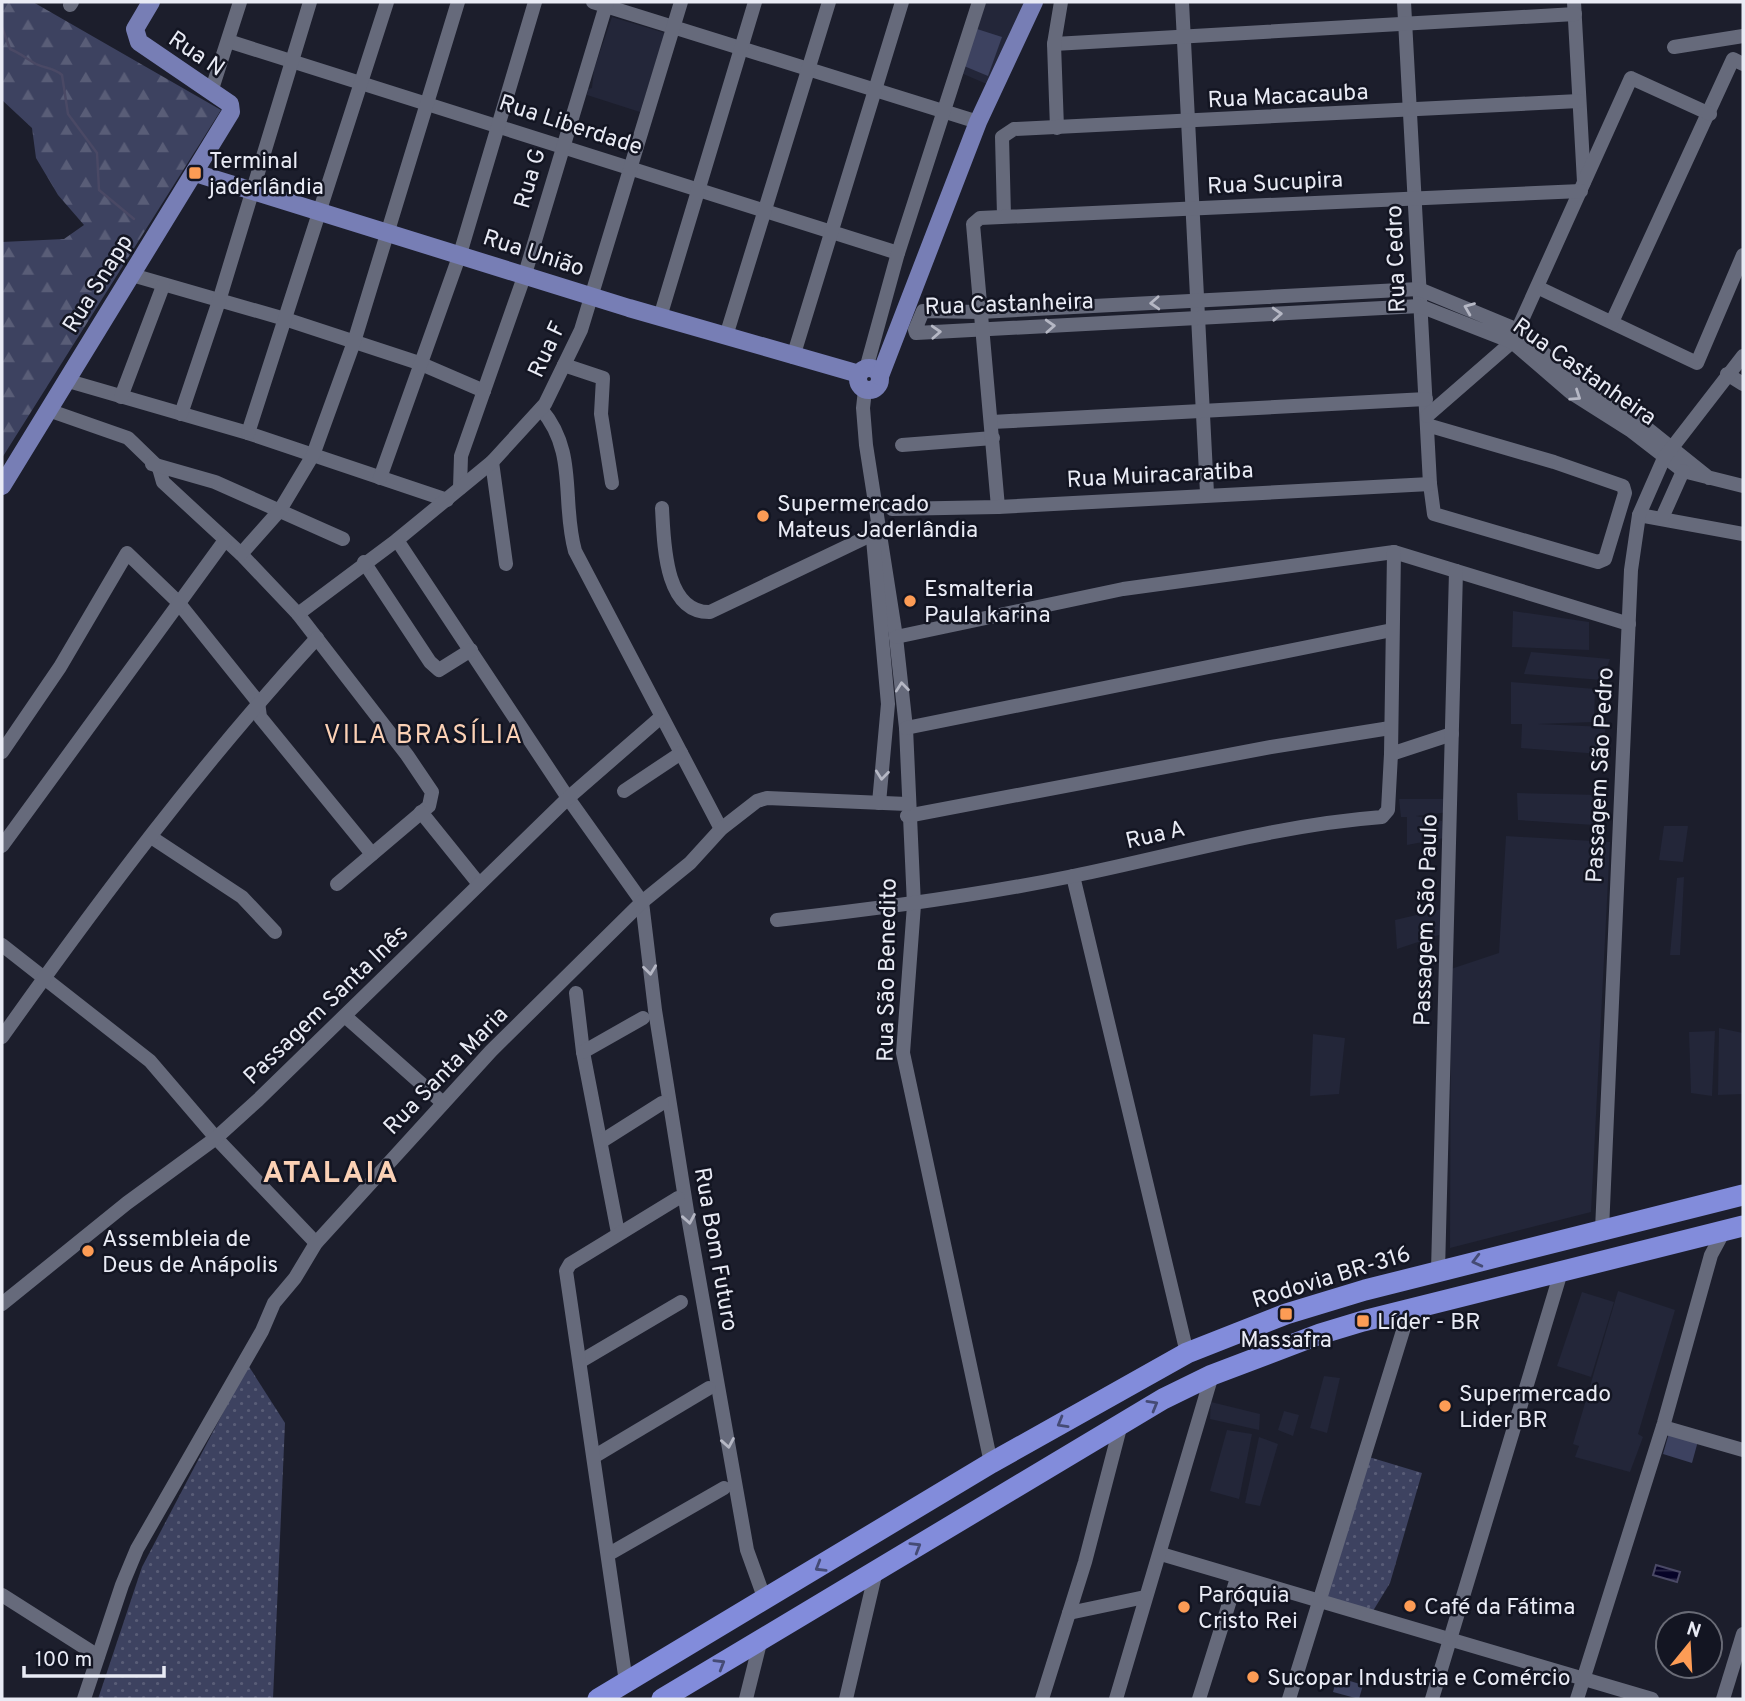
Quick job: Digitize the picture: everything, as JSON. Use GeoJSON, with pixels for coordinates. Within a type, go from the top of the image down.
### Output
{"type":"FeatureCollection","features":[{"type":"Feature","properties":{"kind":"highway","name":"Rodovia BR-316"},"geometry":{"type":"LineString","coordinates":[[598,1699],[623,1691],[692,1653],[709,1633],[990,1463],[1187,1353],[1286,1314],[1438,1271],[1743,1195]]}},
{"type":"Feature","properties":{"kind":"highway"},"geometry":{"type":"LineString","coordinates":[[662,1699],[1121,1424],[1212,1375],[1320,1334],[1410,1308],[1722,1237],[1716,1214],[1743,1205]]}},
{"type":"Feature","properties":{"kind":"highway"},"geometry":{"type":"LineString","coordinates":[[1586,1266],[1612,1248],[1675,1231],[1681,1210]]}},
{"type":"Feature","properties":{"kind":"main road","name":"Rua N"},"geometry":{"type":"LineString","coordinates":[[151,2],[135,30],[139,41],[230,105]]}},
{"type":"Feature","properties":{"kind":"main road"},"geometry":{"type":"LineString","coordinates":[[869,380],[978,122],[1034,2]]}},
{"type":"Feature","properties":{"kind":"main road","name":"Rua Snapp"},"geometry":{"type":"LineString","coordinates":[[2,485],[195,173],[231,112],[230,105]]}},
{"type":"Feature","properties":{"kind":"main road","name":"Rua União"},"geometry":{"type":"LineString","coordinates":[[195,173],[869,380]]}},
{"type":"Feature","properties":{"kind":"street"},"geometry":{"type":"LineString","coordinates":[[211,92],[240,2]]}},
{"type":"Feature","properties":{"kind":"street"},"geometry":{"type":"LineString","coordinates":[[181,415],[219,301],[310,2]]}},
{"type":"Feature","properties":{"kind":"street"},"geometry":{"type":"LineString","coordinates":[[248,433],[387,2]]}},
{"type":"Feature","properties":{"kind":"street"},"geometry":{"type":"LineString","coordinates":[[241,554],[280,510],[313,455],[354,342],[458,2]]}},
{"type":"Feature","properties":{"kind":"street"},"geometry":{"type":"LineString","coordinates":[[380,478],[460,254],[535,2]]}},
{"type":"Feature","properties":{"kind":"street","name":"Rua F"},"geometry":{"type":"LineString","coordinates":[[298,614],[364,562],[397,540],[492,462],[541,408],[581,330],[593,296],[629,166],[681,2]]}},
{"type":"Feature","properties":{"kind":"street"},"geometry":{"type":"LineString","coordinates":[[660,317],[755,2]]}},
{"type":"Feature","properties":{"kind":"street"},"geometry":{"type":"LineString","coordinates":[[726,336],[829,2]]}},
{"type":"Feature","properties":{"kind":"street"},"geometry":{"type":"LineString","coordinates":[[793,357],[902,2]]}},
{"type":"Feature","properties":{"kind":"street","name":"Rua São Benedito"},"geometry":{"type":"LineString","coordinates":[[979,2],[898,253],[863,408],[875,513],[896,636],[906,728],[907,810],[914,905],[904,1025],[905,1066],[990,1463]]}},
{"type":"Feature","properties":{"kind":"street"},"geometry":{"type":"LineString","coordinates":[[1057,128],[1054,44],[1061,2]]}},
{"type":"Feature","properties":{"kind":"street"},"geometry":{"type":"LineString","coordinates":[[1182,2],[1195,209],[1207,493]]}},
{"type":"Feature","properties":{"kind":"street","name":"Rua Cedro"},"geometry":{"type":"LineString","coordinates":[[1404,2],[1430,484],[1434,514],[1598,562],[1608,554],[1625,493],[1618,484],[1427,421]]}},
{"type":"Feature","properties":{"kind":"street"},"geometry":{"type":"LineString","coordinates":[[602,3],[978,122]]}},
{"type":"Feature","properties":{"kind":"street","name":"Rua G"},"geometry":{"type":"LineString","coordinates":[[460,488],[461,456],[525,274],[602,3]]}},
{"type":"Feature","properties":{"kind":"street"},"geometry":{"type":"LineString","coordinates":[[1054,44],[1405,25],[1575,8],[1583,187]]}},
{"type":"Feature","properties":{"kind":"street"},"geometry":{"type":"LineString","coordinates":[[1674,47],[1743,36]]}},
{"type":"Feature","properties":{"kind":"street","name":"Rua Liberdade"},"geometry":{"type":"LineString","coordinates":[[228,41],[498,124],[898,253]]}},
{"type":"Feature","properties":{"kind":"street"},"geometry":{"type":"LineString","coordinates":[[1612,322],[1710,114],[1738,62]]}},
{"type":"Feature","properties":{"kind":"street"},"geometry":{"type":"LineString","coordinates":[[1427,421],[1515,336],[1539,288],[1631,78],[1710,114]]}},
{"type":"Feature","properties":{"kind":"street","name":"Rua Macacauba"},"geometry":{"type":"LineString","coordinates":[[1004,216],[1002,137],[1014,129],[1189,123],[1579,102]]}},
{"type":"Feature","properties":{"kind":"street","name":"Rua Sucupira"},"geometry":{"type":"LineString","coordinates":[[980,312],[973,224],[980,218],[1583,187]]}},
{"type":"Feature","properties":{"kind":"street"},"geometry":{"type":"LineString","coordinates":[[1539,288],[1697,363],[1743,256]]}},
{"type":"Feature","properties":{"kind":"street"},"geometry":{"type":"LineString","coordinates":[[132,275],[285,319],[419,363],[484,391]]}},
{"type":"Feature","properties":{"kind":"street"},"geometry":{"type":"LineString","coordinates":[[121,397],[163,286]]}},
{"type":"Feature","properties":{"kind":"street","name":"Rua Castanheira"},"geometry":{"type":"LineString","coordinates":[[1515,336],[1420,306],[982,330],[916,333],[915,330],[923,311],[980,312],[1419,289],[1515,336],[1570,392],[1634,425],[1668,453]]}},
{"type":"Feature","properties":{"kind":"street"},"geometry":{"type":"LineString","coordinates":[[980,312],[998,507]]}},
{"type":"Feature","properties":{"kind":"street","name":"Passagem São Pedro"},"geometry":{"type":"LineString","coordinates":[[1602,1230],[1631,570],[1639,515],[1668,453],[1743,356]]}},
{"type":"Feature","properties":{"kind":"street"},"geometry":{"type":"LineString","coordinates":[[564,365],[603,378],[601,414],[612,483]]}},
{"type":"Feature","properties":{"kind":"street"},"geometry":{"type":"LineString","coordinates":[[1727,374],[1743,384]]}},
{"type":"Feature","properties":{"kind":"street"},"geometry":{"type":"LineString","coordinates":[[65,380],[248,433],[447,500]]}},
{"type":"Feature","properties":{"kind":"street"},"geometry":{"type":"LineString","coordinates":[[992,422],[1426,399]]}},
{"type":"Feature","properties":{"kind":"street"},"geometry":{"type":"LineString","coordinates":[[541,408],[555,426],[564,452],[570,536],[575,551],[722,829]]}},
{"type":"Feature","properties":{"kind":"street"},"geometry":{"type":"LineString","coordinates":[[48,410],[128,438],[159,468],[163,482],[241,554],[298,614],[414,764],[432,792],[425,809],[337,884]]}},
{"type":"Feature","properties":{"kind":"street"},"geometry":{"type":"LineString","coordinates":[[902,445],[993,438]]}},
{"type":"Feature","properties":{"kind":"street"},"geometry":{"type":"LineString","coordinates":[[1668,453],[1682,471],[1743,486]]}},
{"type":"Feature","properties":{"kind":"street"},"geometry":{"type":"LineString","coordinates":[[1668,453],[1709,478]]}},
{"type":"Feature","properties":{"kind":"street"},"geometry":{"type":"LineString","coordinates":[[492,462],[506,564]]}},
{"type":"Feature","properties":{"kind":"street"},"geometry":{"type":"LineString","coordinates":[[152,464],[215,482],[343,539]]}},
{"type":"Feature","properties":{"kind":"street"},"geometry":{"type":"LineString","coordinates":[[1662,518],[1682,471]]}},
{"type":"Feature","properties":{"kind":"street","name":"Rua Muiracaratiba"},"geometry":{"type":"LineString","coordinates":[[892,509],[998,507],[1207,493],[1430,484]]}},
{"type":"Feature","properties":{"kind":"street"},"geometry":{"type":"LineString","coordinates":[[662,508],[665,563],[685,604],[695,612],[710,612],[871,535]]}},
{"type":"Feature","properties":{"kind":"street","name":"Rua São Benedito"},"geometry":{"type":"LineString","coordinates":[[875,513],[871,535],[884,639],[888,704],[878,803]]}},
{"type":"Feature","properties":{"kind":"street"},"geometry":{"type":"LineString","coordinates":[[1639,515],[1743,534]]}},
{"type":"Feature","properties":{"kind":"street"},"geometry":{"type":"LineString","coordinates":[[2,846],[177,601],[225,540]]}},
{"type":"Feature","properties":{"kind":"street"},"geometry":{"type":"LineString","coordinates":[[397,540],[568,798],[642,902]]}},
{"type":"Feature","properties":{"kind":"street"},"geometry":{"type":"LineString","coordinates":[[1394,552],[1391,754],[1452,734]]}},
{"type":"Feature","properties":{"kind":"street"},"geometry":{"type":"LineString","coordinates":[[896,636],[1123,589],[1394,552],[1629,624]]}},
{"type":"Feature","properties":{"kind":"street"},"geometry":{"type":"LineString","coordinates":[[2,752],[60,667],[127,553],[177,601],[258,702],[260,717],[372,854]]}},
{"type":"Feature","properties":{"kind":"street"},"geometry":{"type":"LineString","coordinates":[[364,562],[430,662],[439,670],[471,650]]}},
{"type":"Feature","properties":{"kind":"street","name":"Passagem São Paulo"},"geometry":{"type":"LineString","coordinates":[[1438,1271],[1456,571]]}},
{"type":"Feature","properties":{"kind":"street"},"geometry":{"type":"LineString","coordinates":[[906,728],[1392,629]]}},
{"type":"Feature","properties":{"kind":"street"},"geometry":{"type":"LineString","coordinates":[[2,1037],[151,837],[258,702],[317,638]]}},
{"type":"Feature","properties":{"kind":"street","name":"Passagem Santa Inês"},"geometry":{"type":"LineString","coordinates":[[2,1304],[127,1203],[216,1138],[346,1017],[568,798],[662,717]]}},
{"type":"Feature","properties":{"kind":"street","name":"Rua Santa Maria"},"geometry":{"type":"LineString","coordinates":[[84,1699],[137,1549],[262,1331],[274,1303],[316,1243],[491,1051],[642,902],[690,863],[722,829],[757,801],[767,798],[878,803],[907,810],[1390,729]]}},
{"type":"Feature","properties":{"kind":"street"},"geometry":{"type":"LineString","coordinates":[[624,791],[681,753]]}},
{"type":"Feature","properties":{"kind":"street","name":"Rua A"},"geometry":{"type":"LineString","coordinates":[[778,920],[914,905],[1073,876],[1262,833],[1382,817],[1388,810],[1391,754]]}},
{"type":"Feature","properties":{"kind":"street"},"geometry":{"type":"LineString","coordinates":[[425,809],[479,884]]}},
{"type":"Feature","properties":{"kind":"street"},"geometry":{"type":"LineString","coordinates":[[151,837],[242,897],[275,932]]}},
{"type":"Feature","properties":{"kind":"street"},"geometry":{"type":"LineString","coordinates":[[1073,876],[1187,1353]]}},
{"type":"Feature","properties":{"kind":"street","name":"Rua Bom Futuro"},"geometry":{"type":"LineString","coordinates":[[642,902],[668,1096],[747,1550],[765,1600]]}},
{"type":"Feature","properties":{"kind":"street"},"geometry":{"type":"LineString","coordinates":[[2,944],[150,1061],[216,1138],[316,1243]]}},
{"type":"Feature","properties":{"kind":"street"},"geometry":{"type":"LineString","coordinates":[[576,993],[583,1052],[618,1233]]}},
{"type":"Feature","properties":{"kind":"street"},"geometry":{"type":"LineString","coordinates":[[346,1017],[443,1103]]}},
{"type":"Feature","properties":{"kind":"street"},"geometry":{"type":"LineString","coordinates":[[583,1052],[643,1018]]}},
{"type":"Feature","properties":{"kind":"street"},"geometry":{"type":"LineString","coordinates":[[602,1141],[662,1103]]}},
{"type":"Feature","properties":{"kind":"street"},"geometry":{"type":"LineString","coordinates":[[623,1691],[609,1554],[566,1271],[569,1264],[678,1198]]}},
{"type":"Feature","properties":{"kind":"street"},"geometry":{"type":"LineString","coordinates":[[1577,1699],[1722,1237]]}},
{"type":"Feature","properties":{"kind":"street"},"geometry":{"type":"LineString","coordinates":[[1432,1699],[1561,1272]]}},
{"type":"Feature","properties":{"kind":"street"},"geometry":{"type":"LineString","coordinates":[[581,1361],[681,1302]]}},
{"type":"Feature","properties":{"kind":"street"},"geometry":{"type":"LineString","coordinates":[[1289,1699],[1410,1308]]}},
{"type":"Feature","properties":{"kind":"street"},"geometry":{"type":"LineString","coordinates":[[1116,1699],[1145,1597],[1161,1555],[1212,1375]]}},
{"type":"Feature","properties":{"kind":"street"},"geometry":{"type":"LineString","coordinates":[[595,1456],[709,1388]]}},
{"type":"Feature","properties":{"kind":"street"},"geometry":{"type":"LineString","coordinates":[[1042,1699],[1069,1613],[1121,1424]]}},
{"type":"Feature","properties":{"kind":"street"},"geometry":{"type":"LineString","coordinates":[[1662,1427],[1743,1450]]}},
{"type":"Feature","properties":{"kind":"street"},"geometry":{"type":"LineString","coordinates":[[609,1554],[724,1488]]}},
{"type":"Feature","properties":{"kind":"street"},"geometry":{"type":"LineString","coordinates":[[1161,1555],[1320,1599],[1652,1699]]}},
{"type":"Feature","properties":{"kind":"street"},"geometry":{"type":"LineString","coordinates":[[846,1699],[876,1571]]}},
{"type":"Feature","properties":{"kind":"street"},"geometry":{"type":"LineString","coordinates":[[1199,1699],[1237,1577]]}},
{"type":"Feature","properties":{"kind":"street"},"geometry":{"type":"LineString","coordinates":[[2,1595],[98,1656]]}},
{"type":"Feature","properties":{"kind":"street"},"geometry":{"type":"LineString","coordinates":[[1069,1613],[1145,1597]]}},
{"type":"Feature","properties":{"kind":"street"},"geometry":{"type":"LineString","coordinates":[[1723,1699],[1743,1634]]}},
{"type":"Feature","properties":{"kind":"street"},"geometry":{"type":"LineString","coordinates":[[746,1699],[761,1639]]}},
{"type":"Feature","properties":{"kind":"shaded area"},"geometry":{"type":"Polygon","coordinates":[[[984,2],[1028,2],[989,85],[961,73],[984,2]]]}},
{"type":"Feature","properties":{"kind":"shaded area"},"geometry":{"type":"Polygon","coordinates":[[[612,17],[665,33],[640,112],[587,95],[588,89],[592,88],[594,69],[612,17]]]}},
{"type":"Feature","properties":{"kind":"shaded area"},"geometry":{"type":"Polygon","coordinates":[[[1513,611],[1589,622],[1589,650],[1512,647],[1513,611]]]}},
{"type":"Feature","properties":{"kind":"shaded area"},"geometry":{"type":"Polygon","coordinates":[[[1531,652],[1610,659],[1602,680],[1524,674],[1531,652]]]}},
{"type":"Feature","properties":{"kind":"shaded area"},"geometry":{"type":"Polygon","coordinates":[[[1511,682],[1595,689],[1594,722],[1538,724],[1606,727],[1600,754],[1521,748],[1522,724],[1511,724],[1511,682]]]}},
{"type":"Feature","properties":{"kind":"shaded area"},"geometry":{"type":"Polygon","coordinates":[[[1517,793],[1600,795],[1594,825],[1518,820],[1517,793]]]}},
{"type":"Feature","properties":{"kind":"shaded area"},"geometry":{"type":"Polygon","coordinates":[[[1399,799],[1449,799],[1449,812],[1416,816],[1442,821],[1444,838],[1407,845],[1407,817],[1401,817],[1399,799]]]}},
{"type":"Feature","properties":{"kind":"shaded area"},"geometry":{"type":"Polygon","coordinates":[[[1664,826],[1688,826],[1683,862],[1659,860],[1664,826]]]}},
{"type":"Feature","properties":{"kind":"shaded area"},"geometry":{"type":"Polygon","coordinates":[[[1506,836],[1610,842],[1591,1212],[1450,1248],[1451,969],[1499,953],[1506,836]]]}},
{"type":"Feature","properties":{"kind":"shaded area"},"geometry":{"type":"Polygon","coordinates":[[[1684,877],[1680,955],[1670,955],[1677,878],[1684,877]]]}},
{"type":"Feature","properties":{"kind":"shaded area"},"geometry":{"type":"Polygon","coordinates":[[[1442,909],[1442,934],[1397,949],[1395,920],[1442,909]]]}},
{"type":"Feature","properties":{"kind":"shaded area"},"geometry":{"type":"Polygon","coordinates":[[[1719,1028],[1743,1033],[1743,1094],[1718,1095],[1719,1028]]]}},
{"type":"Feature","properties":{"kind":"shaded area"},"geometry":{"type":"Polygon","coordinates":[[[1715,1031],[1712,1096],[1691,1093],[1689,1032],[1715,1031]]]}},
{"type":"Feature","properties":{"kind":"shaded area"},"geometry":{"type":"Polygon","coordinates":[[[1313,1034],[1345,1038],[1339,1094],[1310,1096],[1313,1034]]]}},
{"type":"Feature","properties":{"kind":"shaded area"},"geometry":{"type":"Polygon","coordinates":[[[1618,1291],[1675,1310],[1638,1434],[1643,1437],[1630,1472],[1575,1457],[1579,1446],[1573,1444],[1618,1291]]]}},
{"type":"Feature","properties":{"kind":"shaded area"},"geometry":{"type":"Polygon","coordinates":[[[1582,1292],[1614,1302],[1591,1377],[1557,1366],[1582,1292]]]}},
{"type":"Feature","properties":{"kind":"shaded area"},"geometry":{"type":"Polygon","coordinates":[[[1324,1376],[1340,1378],[1327,1433],[1310,1428],[1324,1376]]]}},
{"type":"Feature","properties":{"kind":"shaded area"},"geometry":{"type":"Polygon","coordinates":[[[1211,1402],[1260,1414],[1259,1430],[1210,1419],[1211,1402]]]}},
{"type":"Feature","properties":{"kind":"shaded area"},"geometry":{"type":"Polygon","coordinates":[[[1284,1411],[1299,1415],[1293,1436],[1278,1430],[1284,1411]]]}},
{"type":"Feature","properties":{"kind":"shaded area"},"geometry":{"type":"Polygon","coordinates":[[[1227,1430],[1252,1434],[1239,1499],[1210,1491],[1227,1430]]]}},
{"type":"Feature","properties":{"kind":"shaded area"},"geometry":{"type":"Polygon","coordinates":[[[1259,1437],[1278,1444],[1260,1506],[1245,1503],[1259,1437]]]}},
{"type":"Feature","properties":{"kind":"shaded area"},"geometry":{"type":"Polygon","coordinates":[[[1656,1565],[1680,1572],[1677,1582],[1653,1575],[1656,1565]]]}},
{"type":"Feature","properties":{"kind":"green space"},"geometry":{"type":"Polygon","coordinates":[[[2,2],[33,2],[221,110],[2,458],[2,242],[64,239],[84,225],[58,195],[36,158],[32,128],[2,100],[2,2]]]}},
{"type":"Feature","properties":{"kind":"green space"},"geometry":{"type":"Polygon","coordinates":[[[977,29],[1002,37],[988,76],[964,66],[977,29]]]}},
{"type":"Feature","properties":{"kind":"green space"},"geometry":{"type":"Polygon","coordinates":[[[248,1365],[285,1423],[273,1699],[98,1699],[142,1567],[248,1365]]]}},
{"type":"Feature","properties":{"kind":"green space"},"geometry":{"type":"Polygon","coordinates":[[[1669,1433],[1698,1441],[1692,1463],[1663,1454],[1669,1433]]]}},
{"type":"Feature","properties":{"kind":"green space"},"geometry":{"type":"Polygon","coordinates":[[[1369,1457],[1422,1473],[1390,1583],[1373,1611],[1325,1597],[1369,1457]]]}},
{"type":"Feature","properties":{"kind":"green space"},"geometry":{"type":"Polygon","coordinates":[[[1337,1677],[1363,1685],[1359,1699],[1333,1692],[1337,1677]]]}},
{"type":"Feature","properties":{"kind":"waterway"},"geometry":{"type":"LineString","coordinates":[[2,27],[10,49],[62,75],[68,114],[97,153],[99,190],[134,219]]}},
{"type":"Feature","properties":{"kind":"place","name":"Terminal jaderlândia"},"geometry":{"type":"Point","coordinates":[195,173]}},
{"type":"Feature","properties":{"kind":"place","name":"Supermercado Mateus Jaderlândia"},"geometry":{"type":"Point","coordinates":[763,516]}},
{"type":"Feature","properties":{"kind":"place","name":"Esmalteria Paula karina"},"geometry":{"type":"Point","coordinates":[910,601]}},
{"type":"Feature","properties":{"kind":"place","name":"Assembleia de Deus de Anápolis"},"geometry":{"type":"Point","coordinates":[88,1251]}},
{"type":"Feature","properties":{"kind":"place","name":"Massafra"},"geometry":{"type":"Point","coordinates":[1286,1314]}},
{"type":"Feature","properties":{"kind":"place","name":"Líder - BR"},"geometry":{"type":"Point","coordinates":[1363,1321]}},
{"type":"Feature","properties":{"kind":"place","name":"Supermercado Lider BR"},"geometry":{"type":"Point","coordinates":[1445,1406]}},
{"type":"Feature","properties":{"kind":"place","name":"Café da Fátima"},"geometry":{"type":"Point","coordinates":[1410,1606]}},
{"type":"Feature","properties":{"kind":"place","name":"Paróquia Cristo Rei"},"geometry":{"type":"Point","coordinates":[1184,1607]}},
{"type":"Feature","properties":{"kind":"place","name":"Sucopar Industria e Comércio"},"geometry":{"type":"Point","coordinates":[1253,1677]}},
{"type":"Feature","properties":{"kind":"district","name":"VILA BRASÍLIA"},"geometry":{"type":"Point","coordinates":[424,734]}},
{"type":"Feature","properties":{"kind":"district","name":"ATALAIA"},"geometry":{"type":"Point","coordinates":[331,1172]}}]}
